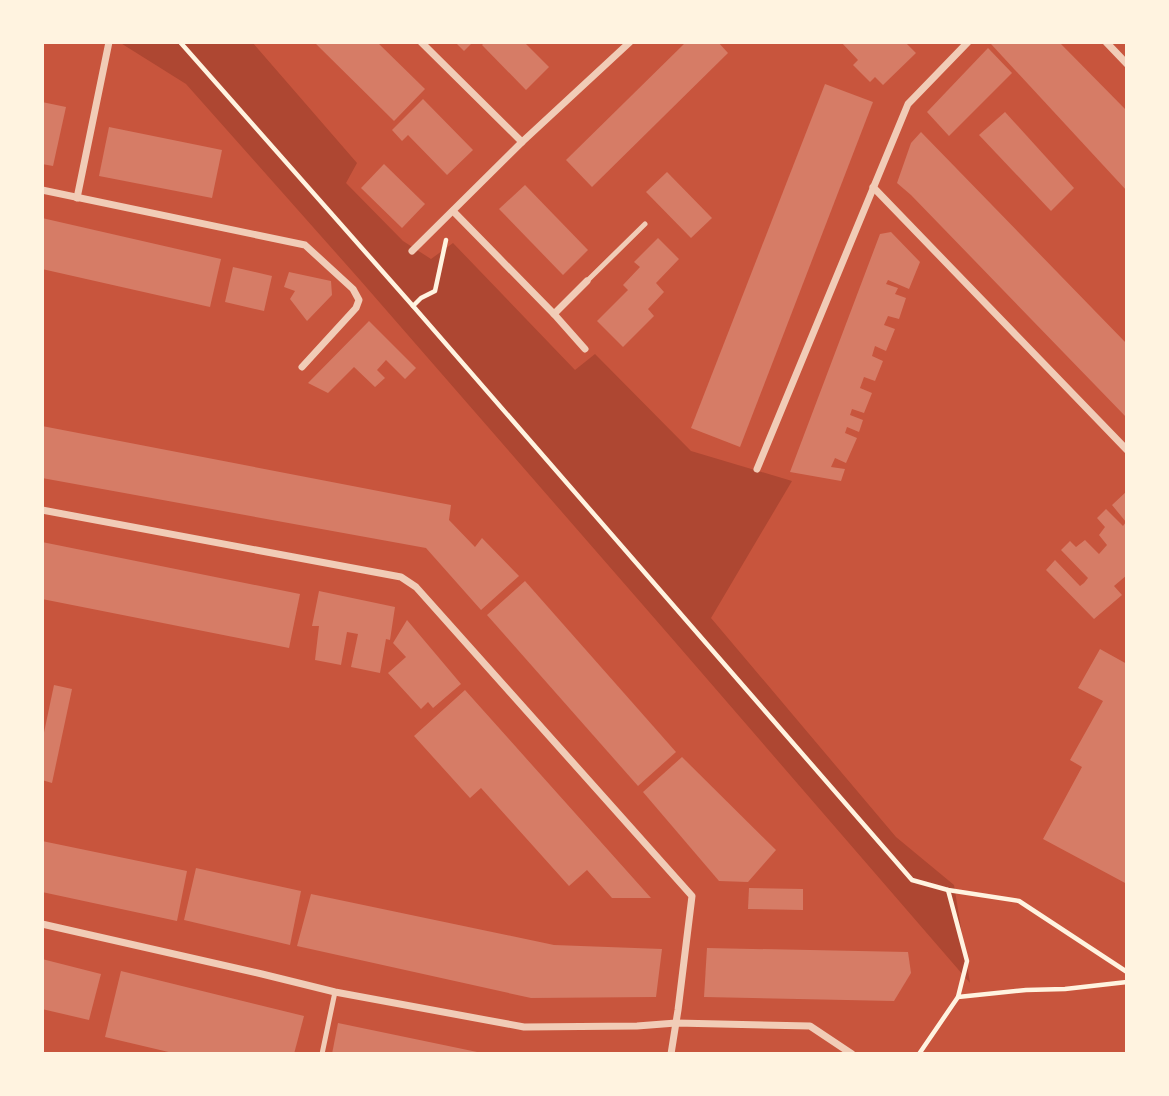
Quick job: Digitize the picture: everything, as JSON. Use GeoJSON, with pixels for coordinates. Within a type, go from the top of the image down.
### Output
{"type":"FeatureCollection","features":[{"type":"Feature","properties":{"kind":"street"},"geometry":{"type":"LineString","coordinates":[[76,198],[109,42]]}},
{"type":"Feature","properties":{"kind":"street"},"geometry":{"type":"LineString","coordinates":[[421,42],[522,142]]}},
{"type":"Feature","properties":{"kind":"street"},"geometry":{"type":"LineString","coordinates":[[412,251],[522,142],[629,42]]}},
{"type":"Feature","properties":{"kind":"street"},"geometry":{"type":"LineString","coordinates":[[757,469],[908,104],[968,42]]}},
{"type":"Feature","properties":{"kind":"street"},"geometry":{"type":"LineString","coordinates":[[1106,42],[1127,64]]}},
{"type":"Feature","properties":{"kind":"street"},"geometry":{"type":"LineString","coordinates":[[873,187],[1127,450]]}},
{"type":"Feature","properties":{"kind":"street"},"geometry":{"type":"LineString","coordinates":[[42,190],[305,245],[353,289],[359,300],[356,308],[302,367]]}},
{"type":"Feature","properties":{"kind":"street"},"geometry":{"type":"LineString","coordinates":[[453,211],[585,349]]}},
{"type":"Feature","properties":{"kind":"street"},"geometry":{"type":"LineString","coordinates":[[554,314],[587,281]]}},
{"type":"Feature","properties":{"kind":"street"},"geometry":{"type":"LineString","coordinates":[[42,510],[401,577],[416,587],[692,897],[671,1054]]}},
{"type":"Feature","properties":{"kind":"street"},"geometry":{"type":"LineString","coordinates":[[42,924],[335,992],[524,1027],[676,1023],[810,1026],[852,1054]]}},
{"type":"Feature","properties":{"kind":"lane"},"geometry":{"type":"LineString","coordinates":[[587,281],[645,224]]}},
{"type":"Feature","properties":{"kind":"lane"},"geometry":{"type":"LineString","coordinates":[[323,1054],[335,992]]}},
{"type":"Feature","properties":{"kind":"path"},"geometry":{"type":"LineString","coordinates":[[180,42],[912,880],[948,890],[1019,901],[1127,972]]}},
{"type":"Feature","properties":{"kind":"path"},"geometry":{"type":"LineString","coordinates":[[413,306],[421,298],[435,291],[453,211]]}},
{"type":"Feature","properties":{"kind":"path"},"geometry":{"type":"LineString","coordinates":[[919,1054],[958,997],[967,961],[948,890]]}},
{"type":"Feature","properties":{"kind":"path"},"geometry":{"type":"LineString","coordinates":[[958,997],[1127,982]]}},
{"type":"Feature","properties":{"kind":"shaded area"},"geometry":{"type":"Polygon","coordinates":[[[119,42],[252,42],[357,163],[346,183],[403,241],[431,259],[453,243],[575,370],[595,354],[691,451],[792,481],[711,618],[896,837],[954,885],[970,983],[360,280],[186,84],[119,42]]]}},
{"type":"Feature","properties":{"kind":"building"},"geometry":{"type":"Polygon","coordinates":[[[314,42],[377,42],[425,89],[394,121],[314,42]]]}},
{"type":"Feature","properties":{"kind":"building"},"geometry":{"type":"Polygon","coordinates":[[[455,42],[473,42],[464,51],[455,42]]]}},
{"type":"Feature","properties":{"kind":"building"},"geometry":{"type":"Polygon","coordinates":[[[485,42],[524,42],[549,67],[526,90],[482,45],[485,42]]]}},
{"type":"Feature","properties":{"kind":"building"},"geometry":{"type":"Polygon","coordinates":[[[686,42],[718,42],[728,53],[592,187],[566,160],[686,42]]]}},
{"type":"Feature","properties":{"kind":"building"},"geometry":{"type":"Polygon","coordinates":[[[841,42],[905,42],[916,53],[883,85],[875,77],[870,82],[853,65],[858,60],[841,42]]]}},
{"type":"Feature","properties":{"kind":"building"},"geometry":{"type":"Polygon","coordinates":[[[1059,42],[1127,111],[1127,191],[991,44],[1059,42]]]}},
{"type":"Feature","properties":{"kind":"building"},"geometry":{"type":"Polygon","coordinates":[[[988,48],[1012,73],[949,136],[927,112],[988,48]]]}},
{"type":"Feature","properties":{"kind":"building"},"geometry":{"type":"Polygon","coordinates":[[[825,84],[873,102],[740,447],[691,428],[825,84]]]}},
{"type":"Feature","properties":{"kind":"building"},"geometry":{"type":"Polygon","coordinates":[[[423,99],[473,150],[447,175],[408,135],[402,141],[392,130],[423,99]]]}},
{"type":"Feature","properties":{"kind":"building"},"geometry":{"type":"Polygon","coordinates":[[[42,102],[66,107],[53,166],[42,164],[42,102]]]}},
{"type":"Feature","properties":{"kind":"building"},"geometry":{"type":"Polygon","coordinates":[[[1005,112],[1074,188],[1051,211],[979,135],[1005,112]]]}},
{"type":"Feature","properties":{"kind":"building"},"geometry":{"type":"Polygon","coordinates":[[[109,127],[222,150],[212,198],[99,176],[109,127]]]}},
{"type":"Feature","properties":{"kind":"building"},"geometry":{"type":"Polygon","coordinates":[[[921,132],[1127,344],[1127,418],[897,183],[911,143],[921,132]]]}},
{"type":"Feature","properties":{"kind":"building"},"geometry":{"type":"Polygon","coordinates":[[[384,164],[425,204],[402,228],[361,188],[384,164]]]}},
{"type":"Feature","properties":{"kind":"building"},"geometry":{"type":"Polygon","coordinates":[[[667,172],[712,218],[691,238],[646,192],[667,172]]]}},
{"type":"Feature","properties":{"kind":"building"},"geometry":{"type":"Polygon","coordinates":[[[525,185],[588,250],[563,275],[499,209],[525,185]]]}},
{"type":"Feature","properties":{"kind":"building"},"geometry":{"type":"Polygon","coordinates":[[[42,218],[221,259],[210,307],[42,269],[42,218]]]}},
{"type":"Feature","properties":{"kind":"building"},"geometry":{"type":"Polygon","coordinates":[[[891,232],[920,262],[909,289],[888,280],[886,284],[898,288],[895,294],[906,298],[899,319],[888,316],[884,325],[895,329],[886,351],[875,346],[872,356],[883,361],[875,381],[864,377],[860,388],[872,393],[864,413],[852,409],[850,415],[863,420],[859,432],[847,427],[845,433],[857,438],[846,463],[835,458],[831,467],[845,469],[841,481],[790,472],[880,234],[891,232]]]}},
{"type":"Feature","properties":{"kind":"building"},"geometry":{"type":"Polygon","coordinates":[[[658,238],[679,259],[656,283],[664,292],[648,309],[654,316],[623,347],[597,321],[628,290],[623,285],[640,267],[634,262],[658,238]]]}},
{"type":"Feature","properties":{"kind":"building"},"geometry":{"type":"Polygon","coordinates":[[[233,267],[272,276],[264,311],[225,302],[233,267]]]}},
{"type":"Feature","properties":{"kind":"building"},"geometry":{"type":"Polygon","coordinates":[[[289,272],[331,281],[332,295],[307,321],[290,299],[295,291],[284,287],[289,272]]]}},
{"type":"Feature","properties":{"kind":"building"},"geometry":{"type":"Polygon","coordinates":[[[369,321],[416,368],[405,379],[386,360],[377,370],[385,378],[375,387],[354,367],[328,393],[308,383],[369,321]]]}},
{"type":"Feature","properties":{"kind":"building"},"geometry":{"type":"Polygon","coordinates":[[[42,426],[451,505],[449,520],[475,547],[482,538],[519,576],[481,610],[426,548],[42,478],[42,426]]]}},
{"type":"Feature","properties":{"kind":"building"},"geometry":{"type":"Polygon","coordinates":[[[1127,491],[1127,575],[1114,586],[1122,595],[1094,619],[1046,570],[1055,560],[1080,586],[1084,583],[1088,578],[1061,550],[1070,541],[1076,547],[1085,540],[1099,554],[1107,545],[1099,535],[1105,527],[1097,518],[1106,509],[1123,526],[1126,522],[1112,505],[1127,491]]]}},
{"type":"Feature","properties":{"kind":"building"},"geometry":{"type":"Polygon","coordinates":[[[42,542],[300,594],[289,648],[42,599],[42,542]]]}},
{"type":"Feature","properties":{"kind":"building"},"geometry":{"type":"Polygon","coordinates":[[[525,581],[676,752],[638,786],[487,615],[525,581]]]}},
{"type":"Feature","properties":{"kind":"building"},"geometry":{"type":"Polygon","coordinates":[[[319,591],[395,607],[390,640],[386,639],[380,673],[351,667],[358,634],[347,632],[341,665],[315,660],[319,626],[312,626],[319,591]]]}},
{"type":"Feature","properties":{"kind":"building"},"geometry":{"type":"Polygon","coordinates":[[[407,620],[461,684],[433,708],[428,702],[421,709],[388,673],[406,657],[393,643],[407,620]]]}},
{"type":"Feature","properties":{"kind":"building"},"geometry":{"type":"Polygon","coordinates":[[[1100,649],[1127,664],[1127,884],[1043,839],[1082,767],[1070,760],[1103,701],[1078,688],[1100,649]]]}},
{"type":"Feature","properties":{"kind":"building"},"geometry":{"type":"Polygon","coordinates":[[[54,685],[72,689],[52,783],[42,780],[42,742],[54,685]]]}},
{"type":"Feature","properties":{"kind":"building"},"geometry":{"type":"Polygon","coordinates":[[[465,690],[651,898],[612,898],[587,870],[569,886],[481,788],[470,798],[414,736],[465,690]]]}},
{"type":"Feature","properties":{"kind":"building"},"geometry":{"type":"Polygon","coordinates":[[[682,757],[776,850],[748,882],[719,881],[643,792],[682,757]]]}},
{"type":"Feature","properties":{"kind":"building"},"geometry":{"type":"Polygon","coordinates":[[[42,841],[187,871],[177,921],[42,892],[42,841]]]}},
{"type":"Feature","properties":{"kind":"building"},"geometry":{"type":"Polygon","coordinates":[[[196,868],[301,891],[290,945],[184,920],[196,868]]]}},
{"type":"Feature","properties":{"kind":"building"},"geometry":{"type":"Polygon","coordinates":[[[749,888],[803,889],[803,910],[748,909],[749,888]]]}},
{"type":"Feature","properties":{"kind":"building"},"geometry":{"type":"Polygon","coordinates":[[[311,894],[554,945],[662,949],[656,997],[531,998],[297,946],[311,894]]]}},
{"type":"Feature","properties":{"kind":"building"},"geometry":{"type":"Polygon","coordinates":[[[707,948],[908,952],[911,973],[894,1001],[704,997],[707,948]]]}},
{"type":"Feature","properties":{"kind":"building"},"geometry":{"type":"Polygon","coordinates":[[[42,959],[101,974],[89,1020],[42,1009],[42,959]]]}},
{"type":"Feature","properties":{"kind":"building"},"geometry":{"type":"Polygon","coordinates":[[[121,971],[304,1016],[294,1054],[177,1054],[105,1037],[121,971]]]}},
{"type":"Feature","properties":{"kind":"building"},"geometry":{"type":"Polygon","coordinates":[[[338,1023],[482,1053],[482,1054],[332,1054],[338,1023]]]}}]}
